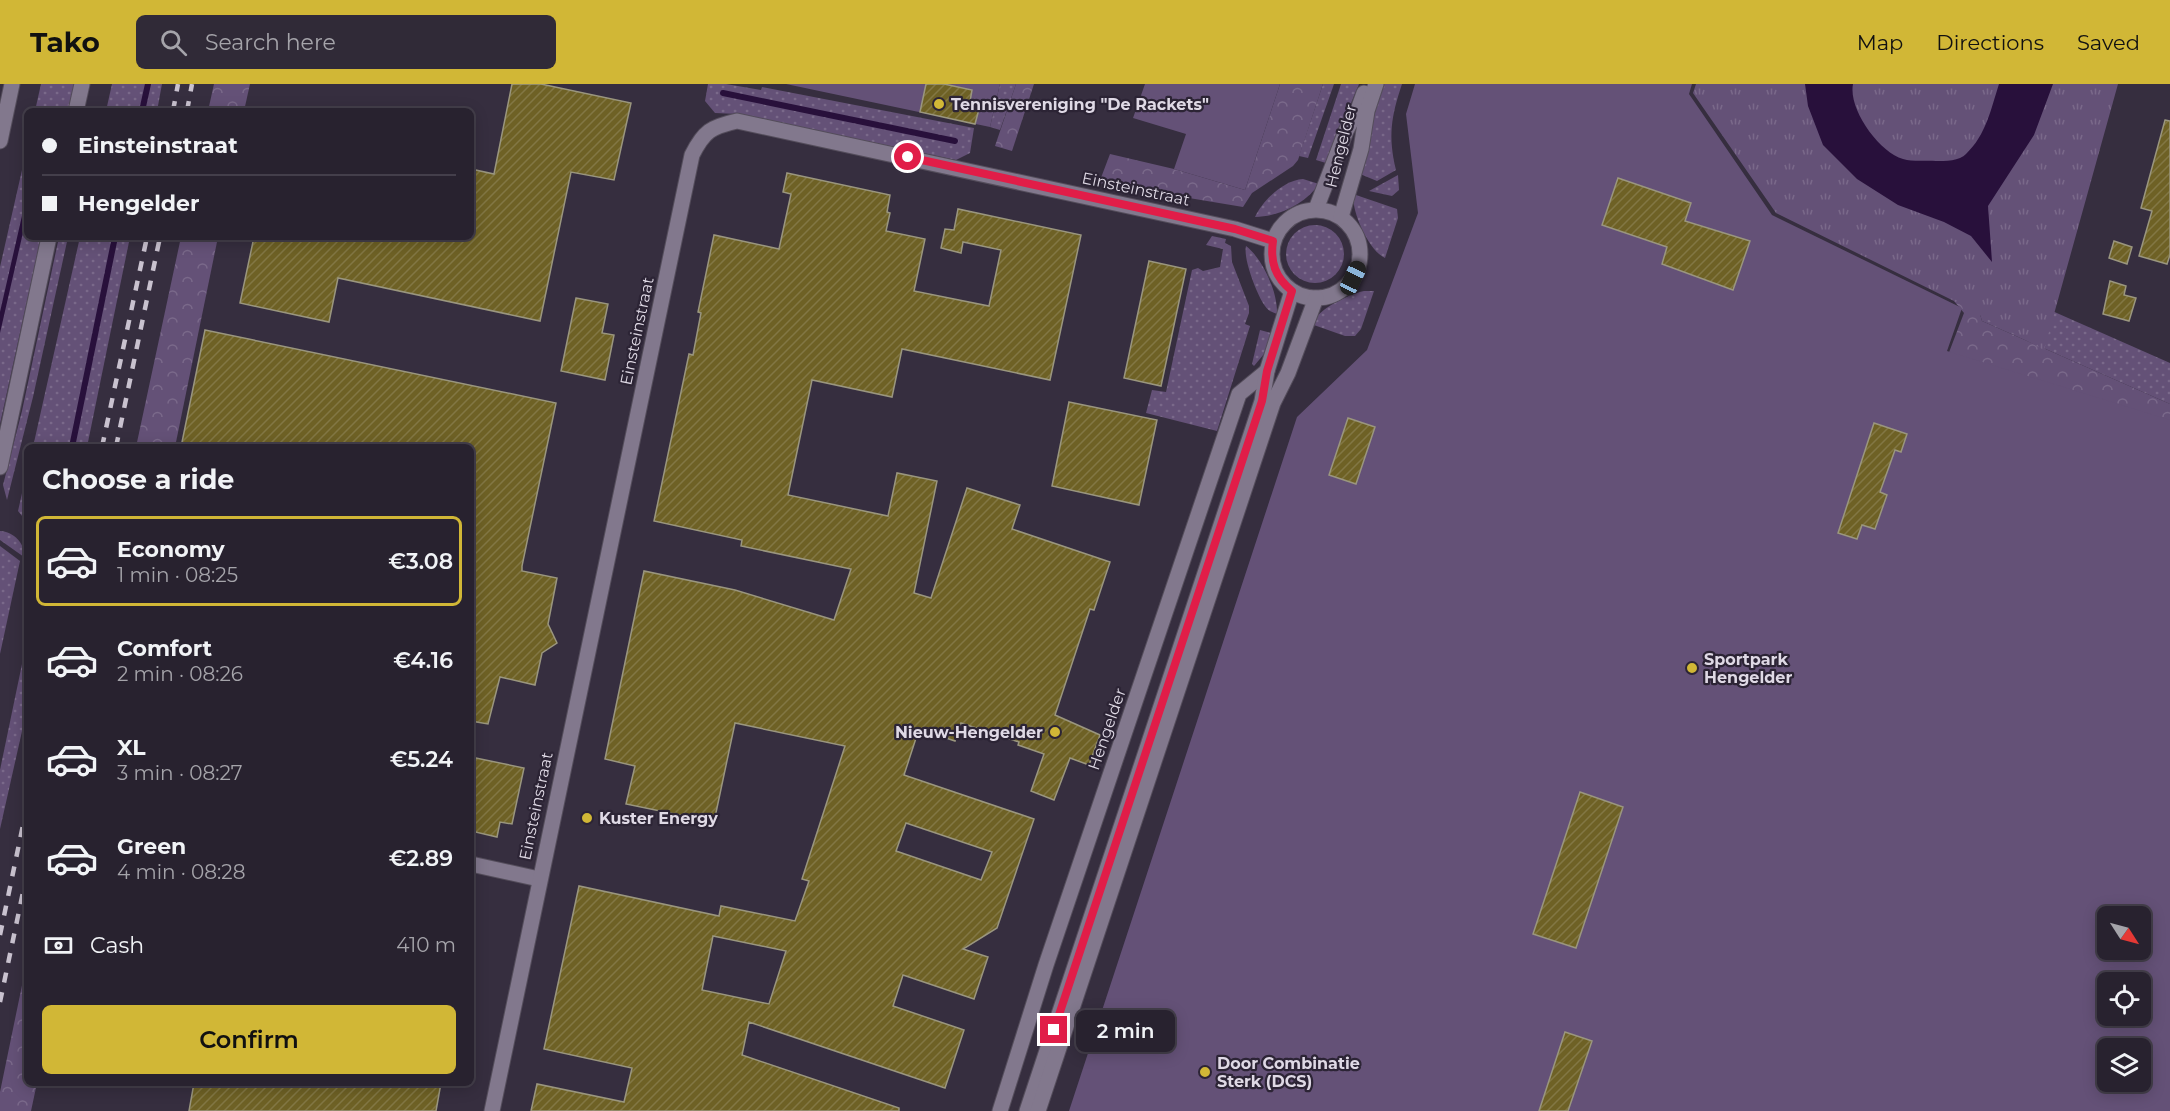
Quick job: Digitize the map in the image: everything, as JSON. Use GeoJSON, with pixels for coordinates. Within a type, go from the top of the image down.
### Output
{"type":"FeatureCollection","features":[{"type":"Feature","properties":{"kind":"street"},"geometry":{"type":"LineString","coordinates":[[0,141],[12,84]]}},
{"type":"Feature","properties":{"kind":"street"},"geometry":{"type":"LineString","coordinates":[[77,108],[82,84]]}},
{"type":"Feature","properties":{"kind":"street","name":"Hengelder"},"geometry":{"type":"LineString","coordinates":[[1316,209],[1346,131],[1359,107],[1366,84]]}},
{"type":"Feature","properties":{"kind":"street","name":"Hengelder"},"geometry":{"type":"LineString","coordinates":[[1341,217],[1360,149],[1367,111],[1376,84]]}},
{"type":"Feature","properties":{"kind":"street","name":"Einsteinstraat"},"geometry":{"type":"LineString","coordinates":[[492,1111],[692,155],[701,138],[715,126],[737,121],[1223,226],[1273,241]]}},
{"type":"Feature","properties":{"kind":"street"},"geometry":{"type":"LineString","coordinates":[[1316,209],[1341,217],[1348,223],[1357,238],[1360,255],[1353,278],[1337,293],[1316,298],[1292,291],[1276,275],[1272,264],[1273,241],[1278,231],[1294,215],[1316,209]]}},
{"type":"Feature","properties":{"kind":"street"},"geometry":{"type":"LineString","coordinates":[[0,467],[48,240]]}},
{"type":"Feature","properties":{"kind":"street"},"geometry":{"type":"LineString","coordinates":[[1027,1111],[1262,401],[1267,371],[1292,291]]}},
{"type":"Feature","properties":{"kind":"street"},"geometry":{"type":"LineString","coordinates":[[1038,1111],[1273,403],[1288,373],[1316,298]]}},
{"type":"Feature","properties":{"kind":"street","name":"Hengelder"},"geometry":{"type":"LineString","coordinates":[[1000,1111],[1046,965],[1239,394],[1267,371]]}},
{"type":"Feature","properties":{"kind":"street"},"geometry":{"type":"LineString","coordinates":[[474,865],[539,879]]}},
{"type":"Feature","properties":{"kind":"green space"},"geometry":{"type":"Polygon","coordinates":[[[41,84],[74,84],[69,108],[36,108],[41,84]]]}},
{"type":"Feature","properties":{"kind":"green space"},"geometry":{"type":"Polygon","coordinates":[[[112,84],[162,84],[158,108],[107,108],[112,84]]]}},
{"type":"Feature","properties":{"kind":"green space"},"geometry":{"type":"Polygon","coordinates":[[[214,84],[250,84],[245,108],[209,108],[214,84]]]}},
{"type":"Feature","properties":{"kind":"green space"},"geometry":{"type":"Polygon","coordinates":[[[708,84],[726,84],[761,90],[762,87],[974,128],[970,153],[956,160],[737,114],[715,113],[705,101],[708,84]]]}},
{"type":"Feature","properties":{"kind":"green space","name":"Tennisvereniging \"De Rackets\""},"geometry":{"type":"Polygon","coordinates":[[[786,84],[1000,84],[990,127],[786,84]]]}},
{"type":"Feature","properties":{"kind":"green space"},"geometry":{"type":"Polygon","coordinates":[[[1000,84],[1016,84],[1000,130],[990,127],[1000,84]]]}},
{"type":"Feature","properties":{"kind":"green space"},"geometry":{"type":"Polygon","coordinates":[[[1016,84],[1034,84],[1012,151],[995,146],[1016,84]]]}},
{"type":"Feature","properties":{"kind":"green space"},"geometry":{"type":"Polygon","coordinates":[[[1145,84],[1280,84],[1245,190],[1174,169],[1186,134],[1133,118],[1145,84]]]}},
{"type":"Feature","properties":{"kind":"green space"},"geometry":{"type":"Polygon","coordinates":[[[1280,84],[1323,84],[1298,160],[1293,166],[1252,193],[1243,207],[1099,183],[1110,154],[1174,169],[1245,190],[1280,84]]]}},
{"type":"Feature","properties":{"kind":"green space"},"geometry":{"type":"Polygon","coordinates":[[[1323,84],[1334,84],[1308,158],[1299,156],[1323,84]]]}},
{"type":"Feature","properties":{"kind":"green space"},"geometry":{"type":"Polygon","coordinates":[[[1341,84],[1359,84],[1326,163],[1316,160],[1341,84]]]}},
{"type":"Feature","properties":{"kind":"green space"},"geometry":{"type":"Polygon","coordinates":[[[1382,84],[1402,84],[1395,107],[1391,137],[1396,170],[1377,181],[1360,174],[1382,84]]]}},
{"type":"Feature","properties":{"kind":"green space","name":"Sportpark Hengelder"},"geometry":{"type":"Polygon","coordinates":[[[1415,84],[1692,84],[1689,94],[1772,215],[1962,308],[1947,351],[2170,420],[2170,1111],[1069,1111],[1297,417],[1367,350],[1418,213],[1406,114],[1415,84]]]}},
{"type":"Feature","properties":{"kind":"green space"},"geometry":{"type":"Polygon","coordinates":[[[1696,84],[2118,84],[2044,350],[1954,301],[1776,213],[1693,93],[1696,84]]]}},
{"type":"Feature","properties":{"kind":"green space"},"geometry":{"type":"Polygon","coordinates":[[[24,161],[24,240],[40,240],[0,424],[0,267],[24,161]]]}},
{"type":"Feature","properties":{"kind":"green space"},"geometry":{"type":"Polygon","coordinates":[[[1398,175],[1399,190],[1392,196],[1369,191],[1398,175]]]}},
{"type":"Feature","properties":{"kind":"green space"},"geometry":{"type":"Polygon","coordinates":[[[1303,179],[1319,184],[1307,197],[1291,208],[1273,215],[1255,217],[1263,204],[1275,192],[1289,183],[1303,179]]]}},
{"type":"Feature","properties":{"kind":"green space"},"geometry":{"type":"Polygon","coordinates":[[[1353,194],[1397,209],[1398,218],[1385,258],[1373,247],[1362,230],[1353,202],[1353,194]]]}},
{"type":"Feature","properties":{"kind":"green space"},"geometry":{"type":"Polygon","coordinates":[[[1315,225],[1331,230],[1339,238],[1344,254],[1339,270],[1331,278],[1315,283],[1299,278],[1291,270],[1286,254],[1291,238],[1299,230],[1315,225]]]}},
{"type":"Feature","properties":{"kind":"green space"},"geometry":{"type":"Polygon","coordinates":[[[1212,236],[1226,239],[1225,243],[1231,246],[1232,262],[1249,306],[1245,324],[1250,326],[1217,431],[1146,413],[1152,390],[1166,392],[1192,270],[1198,268],[1203,271],[1220,267],[1223,249],[1206,245],[1212,236]]]}},
{"type":"Feature","properties":{"kind":"green space"},"geometry":{"type":"Polygon","coordinates":[[[58,240],[67,240],[33,397],[7,500],[3,485],[22,411],[58,240]]]}},
{"type":"Feature","properties":{"kind":"green space"},"geometry":{"type":"Polygon","coordinates":[[[79,240],[129,240],[88,444],[34,444],[79,240]]]}},
{"type":"Feature","properties":{"kind":"green space"},"geometry":{"type":"Polygon","coordinates":[[[180,240],[217,240],[176,444],[137,444],[180,240]]]}},
{"type":"Feature","properties":{"kind":"green space"},"geometry":{"type":"Polygon","coordinates":[[[1246,246],[1264,268],[1275,296],[1277,314],[1267,309],[1258,294],[1251,277],[1246,246]]]}},
{"type":"Feature","properties":{"kind":"green space"},"geometry":{"type":"Polygon","coordinates":[[[1966,266],[2050,310],[2170,363],[2170,404],[1982,321],[1966,266]]]}},
{"type":"Feature","properties":{"kind":"green space"},"geometry":{"type":"Polygon","coordinates":[[[1966,267],[1982,321],[2170,404],[2170,452],[1948,355],[1964,313],[1954,301],[1966,267]]]}},
{"type":"Feature","properties":{"kind":"green space"},"geometry":{"type":"Polygon","coordinates":[[[1364,291],[1374,291],[1361,329],[1355,336],[1345,336],[1311,324],[1334,303],[1364,291]]]}},
{"type":"Feature","properties":{"kind":"green space"},"geometry":{"type":"Polygon","coordinates":[[[1260,330],[1271,333],[1264,354],[1254,366],[1252,364],[1260,330]]]}},
{"type":"Feature","properties":{"kind":"green space"},"geometry":{"type":"Polygon","coordinates":[[[24,484],[24,518],[18,511],[24,484]]]}},
{"type":"Feature","properties":{"kind":"green space"},"geometry":{"type":"Polygon","coordinates":[[[0,531],[18,539],[23,547],[24,557],[0,540],[0,531]]]}},
{"type":"Feature","properties":{"kind":"green space"},"geometry":{"type":"Polygon","coordinates":[[[0,546],[20,561],[0,654],[0,546]]]}},
{"type":"Feature","properties":{"kind":"green space"},"geometry":{"type":"Polygon","coordinates":[[[24,654],[24,722],[0,829],[0,770],[24,654]]]}},
{"type":"Feature","properties":{"kind":"green space"},"geometry":{"type":"Polygon","coordinates":[[[24,976],[24,1086],[36,1086],[31,1111],[0,1111],[0,1092],[24,976]]]}},
{"type":"Feature","properties":{"kind":"shaded area"},"geometry":{"type":"Polygon","coordinates":[[[1805,84],[1853,84],[1855,105],[1860,117],[1884,148],[1903,159],[1936,161],[1960,158],[1973,147],[1987,121],[1999,84],[2053,84],[2034,135],[1988,206],[1992,262],[1971,236],[1944,222],[1898,205],[1857,179],[1823,145],[1808,106],[1805,84]]]}},
{"type":"Feature","properties":{"kind":"shaded area"},"geometry":{"type":"Polygon","coordinates":[[[24,207],[24,228],[0,333],[0,312],[24,207]]]}},
{"type":"Feature","properties":{"kind":"building"},"geometry":{"type":"Polygon","coordinates":[[[512,84],[541,84],[631,103],[614,180],[571,172],[540,321],[338,278],[329,322],[240,303],[253,240],[474,240],[474,170],[494,174],[512,84]]]}},
{"type":"Feature","properties":{"kind":"building"},"geometry":{"type":"Polygon","coordinates":[[[926,84],[944,84],[972,90],[969,107],[979,109],[975,124],[920,112],[926,84]]]}},
{"type":"Feature","properties":{"kind":"building"},"geometry":{"type":"Polygon","coordinates":[[[2165,120],[2170,121],[2170,255],[2167,264],[2139,256],[2152,211],[2141,208],[2165,120]]]}},
{"type":"Feature","properties":{"kind":"building"},"geometry":{"type":"Polygon","coordinates":[[[787,173],[890,195],[887,212],[890,213],[886,231],[925,239],[914,291],[989,306],[1001,250],[963,242],[961,253],[941,248],[945,229],[954,230],[958,209],[1081,235],[1050,380],[902,349],[892,397],[812,380],[788,495],[888,516],[897,473],[937,481],[914,593],[931,598],[967,488],[1020,505],[1012,529],[1110,562],[1094,610],[1090,609],[1055,715],[1100,735],[1089,765],[1070,758],[1054,800],[1031,791],[1044,754],[1018,745],[1019,742],[961,723],[955,741],[919,729],[904,775],[1034,819],[997,928],[963,949],[988,957],[974,999],[903,975],[893,1006],[964,1030],[945,1088],[749,1022],[742,1055],[899,1108],[899,1111],[531,1111],[537,1084],[624,1102],[632,1068],[544,1049],[579,886],[719,916],[721,906],[795,921],[809,881],[802,879],[845,746],[735,723],[714,822],[626,804],[635,766],[605,759],[644,571],[735,590],[834,620],[851,569],[741,546],[742,540],[654,521],[689,354],[693,355],[701,313],[698,312],[714,235],[779,249],[791,194],[783,192],[787,173]],[[906,823],[896,851],[981,880],[992,852],[906,823]],[[713,936],[702,990],[769,1004],[786,951],[713,936]]]}},
{"type":"Feature","properties":{"kind":"building"},"geometry":{"type":"Polygon","coordinates":[[[1618,178],[1691,203],[1685,221],[1750,241],[1733,290],[1662,264],[1667,247],[1602,225],[1618,178]]]}},
{"type":"Feature","properties":{"kind":"building"},"geometry":{"type":"Polygon","coordinates":[[[2114,241],[2132,247],[2127,264],[2109,258],[2114,241]]]}},
{"type":"Feature","properties":{"kind":"building"},"geometry":{"type":"Polygon","coordinates":[[[1149,261],[1186,269],[1161,386],[1124,378],[1149,261]]]}},
{"type":"Feature","properties":{"kind":"building"},"geometry":{"type":"Polygon","coordinates":[[[2110,281],[2126,286],[2124,295],[2136,298],[2129,321],[2103,314],[2110,281]]]}},
{"type":"Feature","properties":{"kind":"building"},"geometry":{"type":"Polygon","coordinates":[[[576,298],[608,304],[602,333],[614,335],[605,380],[561,371],[576,298]]]}},
{"type":"Feature","properties":{"kind":"building"},"geometry":{"type":"Polygon","coordinates":[[[205,330],[556,403],[522,566],[522,571],[557,578],[548,624],[557,643],[542,653],[535,685],[500,677],[488,724],[474,722],[474,444],[182,444],[205,330]]]}},
{"type":"Feature","properties":{"kind":"building"},"geometry":{"type":"Polygon","coordinates":[[[1069,402],[1157,420],[1139,505],[1052,486],[1069,402]]]}},
{"type":"Feature","properties":{"kind":"building"},"geometry":{"type":"Polygon","coordinates":[[[1348,418],[1375,427],[1356,484],[1329,475],[1348,418]]]}},
{"type":"Feature","properties":{"kind":"building"},"geometry":{"type":"Polygon","coordinates":[[[1874,423],[1907,434],[1901,452],[1895,450],[1880,492],[1887,495],[1875,529],[1862,525],[1857,539],[1838,533],[1874,423]]]}},
{"type":"Feature","properties":{"kind":"building"},"geometry":{"type":"Polygon","coordinates":[[[474,758],[524,768],[512,824],[500,822],[497,837],[474,832],[474,758]]]}},
{"type":"Feature","properties":{"kind":"building"},"geometry":{"type":"Polygon","coordinates":[[[1580,792],[1623,807],[1576,948],[1533,934],[1580,792]]]}},
{"type":"Feature","properties":{"kind":"building"},"geometry":{"type":"Polygon","coordinates":[[[1565,1032],[1592,1041],[1568,1111],[1539,1111],[1565,1032]]]}},
{"type":"Feature","properties":{"kind":"building"},"geometry":{"type":"Polygon","coordinates":[[[193,1086],[440,1086],[436,1111],[189,1111],[193,1086]]]}},
{"type":"Feature","properties":{"kind":"waterway"},"geometry":{"type":"LineString","coordinates":[[143,108],[148,84]]}},
{"type":"Feature","properties":{"kind":"waterway"},"geometry":{"type":"LineString","coordinates":[[723,93],[955,141]]}},
{"type":"Feature","properties":{"kind":"waterway"},"geometry":{"type":"LineString","coordinates":[[73,444],[114,240]]}},
{"type":"Feature","properties":{"kind":"railway"},"geometry":{"type":"LineString","coordinates":[[174,108],[178,84]]}},
{"type":"Feature","properties":{"kind":"railway"},"geometry":{"type":"LineString","coordinates":[[188,108],[192,84]]}},
{"type":"Feature","properties":{"kind":"railway"},"geometry":{"type":"LineString","coordinates":[[103,444],[146,240]]}},
{"type":"Feature","properties":{"kind":"railway"},"geometry":{"type":"LineString","coordinates":[[117,444],[159,240]]}},
{"type":"Feature","properties":{"kind":"railway"},"geometry":{"type":"LineString","coordinates":[[0,935],[24,820]]}},
{"type":"Feature","properties":{"kind":"railway"},"geometry":{"type":"LineString","coordinates":[[0,1002],[24,887]]}},
{"type":"Feature","properties":{"kind":"place","name":"Tennisvereniging \"De Rackets\""},"geometry":{"type":"Point","coordinates":[939,104]}},
{"type":"Feature","properties":{"kind":"place","name":"Sportpark Hengelder"},"geometry":{"type":"Point","coordinates":[1692,668]}},
{"type":"Feature","properties":{"kind":"place","name":"Nieuw-Hengelder"},"geometry":{"type":"Point","coordinates":[1055,732]}},
{"type":"Feature","properties":{"kind":"place","name":"Kuster Energy"},"geometry":{"type":"Point","coordinates":[587,818]}},
{"type":"Feature","properties":{"kind":"place","name":"Door Combinatie Sterk (DCS)"},"geometry":{"type":"Point","coordinates":[1205,1072]}},
{"type":"Feature","properties":{"kind":"route"},"geometry":{"type":"LineString","coordinates":[[908,157],[1235,229],[1273,241],[1272,264],[1276,275],[1292,291],[1267,371],[1262,401],[1054,1030]]}}]}
